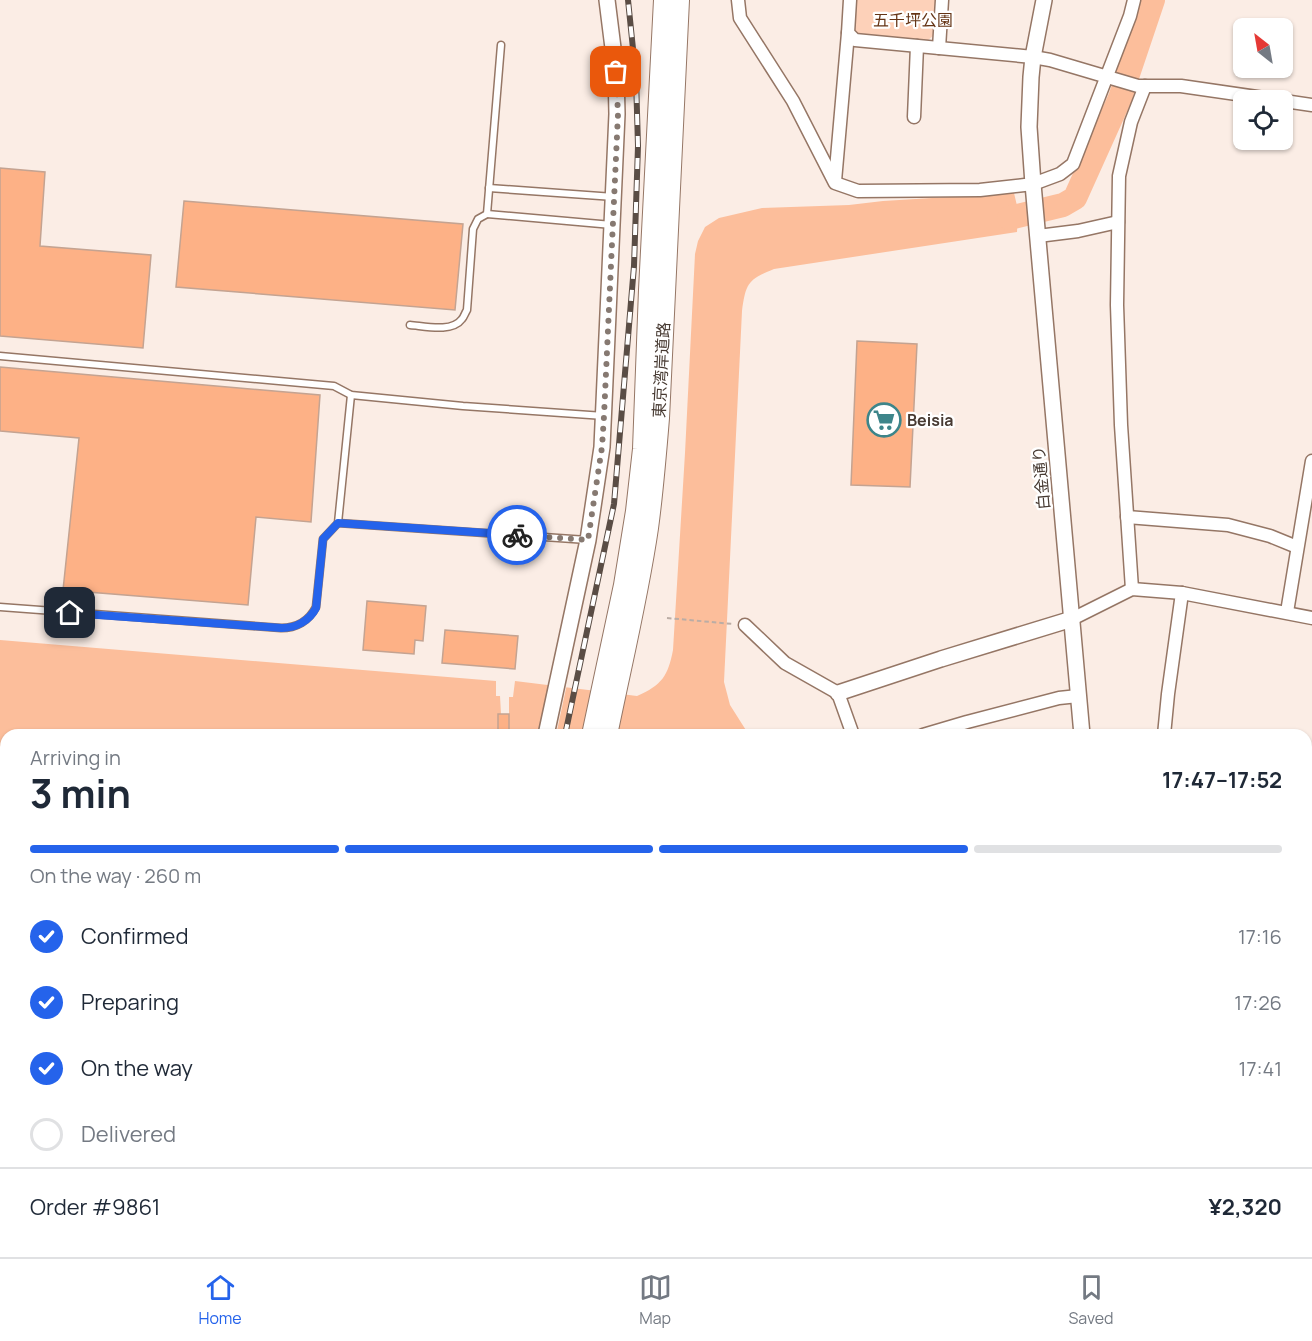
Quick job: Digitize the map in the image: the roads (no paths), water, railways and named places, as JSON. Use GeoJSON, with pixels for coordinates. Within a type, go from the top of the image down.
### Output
{"type":"FeatureCollection","features":[{"type":"Feature","properties":{"kind":"highway","name":"東京湾岸道路"},"geometry":{"type":"LineString","coordinates":[[606,729],[609,690],[643,449],[664,0]]}},
{"type":"Feature","properties":{"kind":"highway","name":"東京湾岸道路"},"geometry":{"type":"LineString","coordinates":[[594,729],[609,690],[648,530],[655,474],[679,0]]}},
{"type":"Feature","properties":{"kind":"street"},"geometry":{"type":"LineString","coordinates":[[547,729],[588,540],[602,447],[618,114],[607,0]]}},
{"type":"Feature","properties":{"kind":"street"},"geometry":{"type":"LineString","coordinates":[[738,0],[740,18],[793,101],[835,183],[858,191],[980,190],[1033,184],[1060,174],[1073,164],[1111,78],[1134,0]]}},
{"type":"Feature","properties":{"kind":"street"},"geometry":{"type":"LineString","coordinates":[[835,183],[850,0]]}},
{"type":"Feature","properties":{"kind":"street"},"geometry":{"type":"LineString","coordinates":[[939,48],[942,0]]}},
{"type":"Feature","properties":{"kind":"street"},"geometry":{"type":"LineString","coordinates":[[1033,184],[1029,127],[1033,57],[1044,0]]}},
{"type":"Feature","properties":{"kind":"street"},"geometry":{"type":"LineString","coordinates":[[848,33],[855,40],[1050,60],[1141,86],[1181,86],[1312,105]]}},
{"type":"Feature","properties":{"kind":"street"},"geometry":{"type":"LineString","coordinates":[[914,117],[917,46]]}},
{"type":"Feature","properties":{"kind":"street"},"geometry":{"type":"LineString","coordinates":[[1132,589],[1121,425],[1117,316],[1118,222],[1119,176],[1141,86]]}},
{"type":"Feature","properties":{"kind":"street","name":"白金通り"},"geometry":{"type":"LineString","coordinates":[[1033,184],[1081,729]]}},
{"type":"Feature","properties":{"kind":"street"},"geometry":{"type":"LineString","coordinates":[[1038,236],[1078,231],[1118,222]]}},
{"type":"Feature","properties":{"kind":"street"},"geometry":{"type":"LineString","coordinates":[[1287,612],[1312,460]]}},
{"type":"Feature","properties":{"kind":"street"},"geometry":{"type":"LineString","coordinates":[[1127,517],[1228,525],[1270,536],[1297,547]]}},
{"type":"Feature","properties":{"kind":"street"},"geometry":{"type":"LineString","coordinates":[[838,693],[1072,619],[1132,589],[1182,593],[1312,618]]}},
{"type":"Feature","properties":{"kind":"street"},"geometry":{"type":"LineString","coordinates":[[1165,729],[1182,593]]}},
{"type":"Feature","properties":{"kind":"street"},"geometry":{"type":"LineString","coordinates":[[745,625],[785,663],[838,693],[851,729]]}},
{"type":"Feature","properties":{"kind":"street"},"geometry":{"type":"LineString","coordinates":[[943,729],[1059,698],[1078,696]]}},
{"type":"Feature","properties":{"kind":"lane"},"geometry":{"type":"LineString","coordinates":[[487,214],[501,45]]}},
{"type":"Feature","properties":{"kind":"lane"},"geometry":{"type":"LineString","coordinates":[[489,188],[614,197]]}},
{"type":"Feature","properties":{"kind":"lane"},"geometry":{"type":"LineString","coordinates":[[410,325],[452,327],[462,320],[466,310],[473,229],[478,219],[487,214],[613,225]]}},
{"type":"Feature","properties":{"kind":"lane"},"geometry":{"type":"LineString","coordinates":[[0,356],[334,386],[351,395],[604,416]]}},
{"type":"Feature","properties":{"kind":"lane"},"geometry":{"type":"LineString","coordinates":[[0,607],[282,628],[291,628],[306,620],[316,608],[323,539],[338,523],[351,395]]}},
{"type":"Feature","properties":{"kind":"lane"},"geometry":{"type":"LineString","coordinates":[[338,523],[588,540]]}},
{"type":"Feature","properties":{"kind":"waterway"},"geometry":{"type":"LineString","coordinates":[[1009,218],[1063,205],[1075,198],[1120,98],[1153,0]]}},
{"type":"Feature","properties":{"kind":"railway"},"geometry":{"type":"LineString","coordinates":[[566,729],[614,504],[634,266],[638,146],[636,78],[628,0]]}},
{"type":"Feature","properties":{"kind":"place","name":"Beisia"},"geometry":{"type":"Point","coordinates":[884,420]}},
{"type":"Feature","properties":{"kind":"park label","name":"五千坪公園"},"geometry":{"type":"Point","coordinates":[913,20]}}]}
